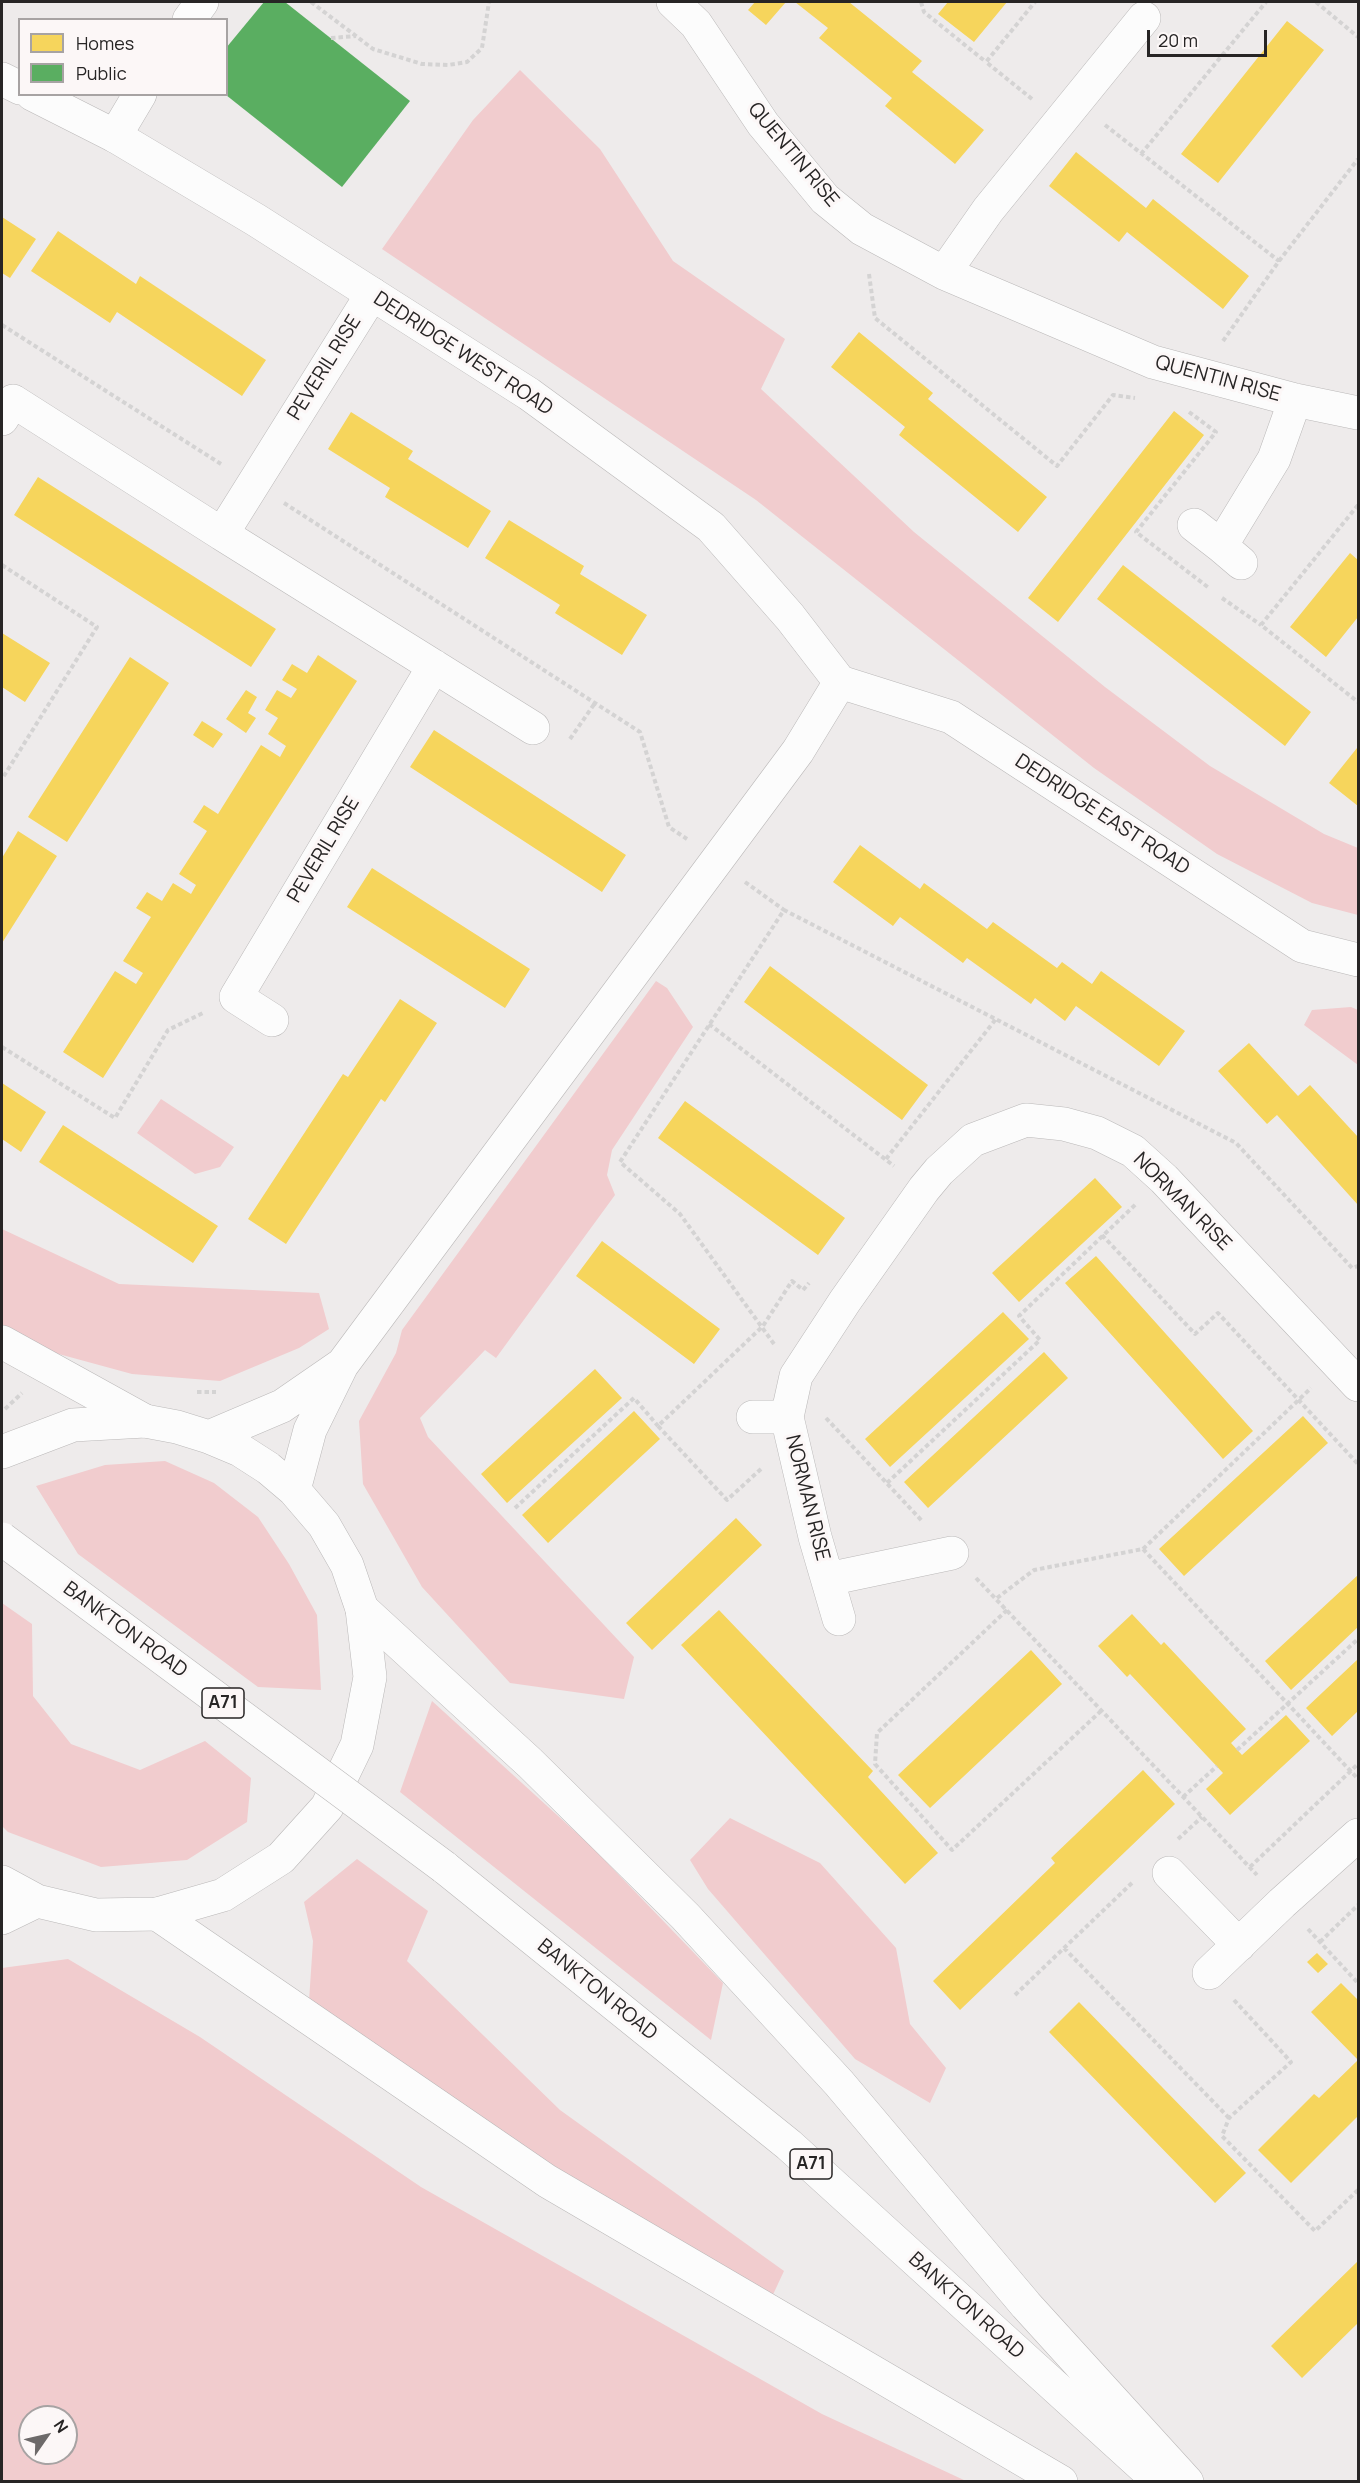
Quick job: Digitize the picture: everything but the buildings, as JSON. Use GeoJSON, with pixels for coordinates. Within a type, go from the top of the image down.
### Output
{"type":"FeatureCollection","features":[{"type":"Feature","properties":{"kind":"street"},"geometry":{"type":"LineString","coordinates":[[190,18],[202,2]]}},
{"type":"Feature","properties":{"kind":"street","name":"QUENTIN RISE"},"geometry":{"type":"LineString","coordinates":[[673,2],[696,24],[763,124],[777,141],[825,199],[861,230],[944,273],[1152,362],[1295,400],[1359,413]]}},
{"type":"Feature","properties":{"kind":"street"},"geometry":{"type":"LineString","coordinates":[[944,273],[988,210],[1144,18]]}},
{"type":"Feature","properties":{"kind":"street"},"geometry":{"type":"LineString","coordinates":[[2,79],[18,87]]}},
{"type":"Feature","properties":{"kind":"street","name":"DEDRIDGE WEST ROAD"},"geometry":{"type":"LineString","coordinates":[[36,96],[115,136],[256,220],[529,394],[711,527],[790,617],[840,682]]}},
{"type":"Feature","properties":{"kind":"street"},"geometry":{"type":"LineString","coordinates":[[115,136],[139,96]]}},
{"type":"Feature","properties":{"kind":"street","name":"PEVERIL RISE"},"geometry":{"type":"LineString","coordinates":[[222,534],[372,294]]}},
{"type":"Feature","properties":{"kind":"street","name":"QUENTIN RISE"},"geometry":{"type":"LineString","coordinates":[[1194,525],[1231,555],[1275,459],[1295,400]]}},
{"type":"Feature","properties":{"kind":"street"},"geometry":{"type":"LineString","coordinates":[[5,405],[222,534],[533,728]]}},
{"type":"Feature","properties":{"kind":"street","name":"PEVERIL RISE"},"geometry":{"type":"LineString","coordinates":[[236,997],[434,666]]}},
{"type":"Feature","properties":{"kind":"street"},"geometry":{"type":"LineString","coordinates":[[294,1490],[310,1430],[342,1365],[798,751],[840,682]]}},
{"type":"Feature","properties":{"kind":"street","name":"DEDRIDGE EAST ROAD"},"geometry":{"type":"LineString","coordinates":[[840,682],[951,717],[1302,946],[1359,960]]}},
{"type":"Feature","properties":{"kind":"street"},"geometry":{"type":"LineString","coordinates":[[236,997],[272,1020]]}},
{"type":"Feature","properties":{"kind":"street","name":"NORMAN RISE"},"geometry":{"type":"LineString","coordinates":[[839,1619],[815,1537],[787,1417],[795,1380],[845,1300],[924,1189],[939,1171],[973,1140],[1026,1120],[1064,1124],[1097,1133],[1133,1151],[1164,1179],[1348,1374]]}},
{"type":"Feature","properties":{"kind":"street"},"geometry":{"type":"LineString","coordinates":[[2,1342],[145,1421]]}},
{"type":"Feature","properties":{"kind":"street"},"geometry":{"type":"LineString","coordinates":[[209,1437],[282,1406],[342,1365]]}},
{"type":"Feature","properties":{"kind":"street","name":"NORMAN RISE"},"geometry":{"type":"LineString","coordinates":[[753,1417],[787,1417]]}},
{"type":"Feature","properties":{"kind":"street"},"geometry":{"type":"LineString","coordinates":[[2,1452],[72,1425],[145,1421],[177,1427],[240,1450],[268,1468],[294,1490],[324,1525],[341,1555],[362,1609],[370,1677],[357,1745],[327,1807],[281,1858],[223,1895],[157,1914],[96,1915],[37,1901],[2,1882]]}},
{"type":"Feature","properties":{"kind":"street","name":"BANKTON ROAD"},"geometry":{"type":"LineString","coordinates":[[2,1539],[444,1867],[789,2145],[1160,2481]]}},
{"type":"Feature","properties":{"kind":"street","name":"NORMAN RISE"},"geometry":{"type":"LineString","coordinates":[[828,1579],[952,1553]]}},
{"type":"Feature","properties":{"kind":"street"},"geometry":{"type":"LineString","coordinates":[[362,1609],[530,1763],[685,1916],[839,2083],[1026,2305],[1186,2481]]}},
{"type":"Feature","properties":{"kind":"street"},"geometry":{"type":"LineString","coordinates":[[1209,1973],[1282,1903],[1359,1835]]}},
{"type":"Feature","properties":{"kind":"street"},"geometry":{"type":"LineString","coordinates":[[1160,1864],[1239,1945]]}},
{"type":"Feature","properties":{"kind":"street"},"geometry":{"type":"LineString","coordinates":[[2,1918],[37,1901]]}},
{"type":"Feature","properties":{"kind":"street"},"geometry":{"type":"LineString","coordinates":[[157,1914],[547,2181],[1061,2481]]}},
{"type":"Feature","properties":{"kind":"path"},"geometry":{"type":"LineString","coordinates":[[310,2],[373,49],[422,64],[448,65],[467,62],[482,48],[489,2]]}},
{"type":"Feature","properties":{"kind":"path"},"geometry":{"type":"LineString","coordinates":[[921,2],[924,12],[986,62],[1141,154],[1279,261]]}},
{"type":"Feature","properties":{"kind":"path"},"geometry":{"type":"LineString","coordinates":[[986,62],[1035,2]]}},
{"type":"Feature","properties":{"kind":"path"},"geometry":{"type":"LineString","coordinates":[[1141,154],[1266,2]]}},
{"type":"Feature","properties":{"kind":"path"},"geometry":{"type":"LineString","coordinates":[[1316,2],[1359,37]]}},
{"type":"Feature","properties":{"kind":"path"},"geometry":{"type":"LineString","coordinates":[[331,38],[357,36]]}},
{"type":"Feature","properties":{"kind":"path"},"geometry":{"type":"LineString","coordinates":[[1242,314],[1279,261],[1359,159]]}},
{"type":"Feature","properties":{"kind":"path"},"geometry":{"type":"LineString","coordinates":[[861,230],[875,318],[1057,466],[1113,395],[1145,399]]}},
{"type":"Feature","properties":{"kind":"path"},"geometry":{"type":"LineString","coordinates":[[2,325],[640,732],[669,827],[688,840]]}},
{"type":"Feature","properties":{"kind":"path"},"geometry":{"type":"LineString","coordinates":[[1359,505],[1261,625],[1359,702]]}},
{"type":"Feature","properties":{"kind":"path"},"geometry":{"type":"LineString","coordinates":[[2,565],[97,627],[2,779]]}},
{"type":"Feature","properties":{"kind":"path"},"geometry":{"type":"LineString","coordinates":[[745,882],[784,910],[1236,1143],[1352,1268],[1359,1266]]}},
{"type":"Feature","properties":{"kind":"path"},"geometry":{"type":"LineString","coordinates":[[784,910],[620,1162],[680,1214],[763,1326],[795,1380],[887,1483],[1359,1983]]}},
{"type":"Feature","properties":{"kind":"path"},"geometry":{"type":"LineString","coordinates":[[2,1047],[116,1118],[168,1030],[236,997]]}},
{"type":"Feature","properties":{"kind":"path"},"geometry":{"type":"LineString","coordinates":[[886,1159],[996,1019]]}},
{"type":"Feature","properties":{"kind":"path"},"geometry":{"type":"LineString","coordinates":[[709,1024],[924,1189]]}},
{"type":"Feature","properties":{"kind":"path"},"geometry":{"type":"LineString","coordinates":[[887,1483],[1040,1340],[1019,1316],[1102,1235],[1164,1179]]}},
{"type":"Feature","properties":{"kind":"path"},"geometry":{"type":"LineString","coordinates":[[1102,1235],[1195,1334],[1218,1313],[1359,1464]]}},
{"type":"Feature","properties":{"kind":"path"},"geometry":{"type":"LineString","coordinates":[[2,1412],[16,1400],[42,1365]]}},
{"type":"Feature","properties":{"kind":"path"},"geometry":{"type":"LineString","coordinates":[[997,1598],[1034,1570],[1143,1549],[1299,1400],[1348,1374]]}},
{"type":"Feature","properties":{"kind":"path"},"geometry":{"type":"LineString","coordinates":[[192,1392],[228,1392]]}},
{"type":"Feature","properties":{"kind":"path"},"geometry":{"type":"LineString","coordinates":[[515,1508],[634,1398],[658,1426]]}},
{"type":"Feature","properties":{"kind":"path"},"geometry":{"type":"LineString","coordinates":[[1143,1549],[1359,1779]]}},
{"type":"Feature","properties":{"kind":"path"},"geometry":{"type":"LineString","coordinates":[[1007,1610],[877,1733],[875,1764],[952,1850],[1102,1710]]}},
{"type":"Feature","properties":{"kind":"path"},"geometry":{"type":"LineString","coordinates":[[1237,1750],[1359,1639]]}},
{"type":"Feature","properties":{"kind":"path"},"geometry":{"type":"LineString","coordinates":[[1250,1867],[1359,1764]]}},
{"type":"Feature","properties":{"kind":"path"},"geometry":{"type":"LineString","coordinates":[[1183,1797],[1216,1766]]}},
{"type":"Feature","properties":{"kind":"path"},"geometry":{"type":"LineString","coordinates":[[1015,1995],[1064,1948],[1160,1864],[1202,1817]]}},
{"type":"Feature","properties":{"kind":"path"},"geometry":{"type":"LineString","coordinates":[[1320,1942],[1359,1905]]}},
{"type":"Feature","properties":{"kind":"path"},"geometry":{"type":"LineString","coordinates":[[1064,1948],[1229,2118]]}},
{"type":"Feature","properties":{"kind":"path"},"geometry":{"type":"LineString","coordinates":[[1209,1973],[1291,2062],[1229,2118],[1222,2136],[1315,2231],[1359,2190]]}},
{"type":"Feature","properties":{"kind":"shaded area"},"geometry":{"type":"Polygon","coordinates":[[[520,70],[600,149],[673,261],[785,339],[761,389],[914,532],[1105,687],[1210,766],[1324,834],[1358,848],[1358,915],[1312,903],[1217,854],[1094,768],[756,500],[382,249],[473,120],[520,70]]]}},
{"type":"Feature","properties":{"kind":"shaded area"},"geometry":{"type":"Polygon","coordinates":[[[656,981],[667,988],[693,1027],[612,1150],[607,1175],[615,1195],[496,1358],[485,1350],[420,1418],[428,1437],[634,1657],[624,1699],[510,1683],[422,1587],[363,1484],[359,1421],[396,1353],[402,1330],[656,981]]]}},
{"type":"Feature","properties":{"kind":"shaded area"},"geometry":{"type":"Polygon","coordinates":[[[1351,1007],[1358,1010],[1358,1065],[1304,1025],[1312,1010],[1351,1007]]]}},
{"type":"Feature","properties":{"kind":"shaded area"},"geometry":{"type":"Polygon","coordinates":[[[161,1099],[234,1147],[220,1167],[195,1174],[137,1133],[161,1099]]]}},
{"type":"Feature","properties":{"kind":"shaded area"},"geometry":{"type":"Polygon","coordinates":[[[2,1229],[119,1284],[319,1293],[329,1329],[299,1348],[220,1381],[132,1374],[44,1350],[2,1327],[2,1229]]]}},
{"type":"Feature","properties":{"kind":"shaded area"},"geometry":{"type":"Polygon","coordinates":[[[165,1461],[214,1483],[258,1517],[289,1564],[317,1615],[321,1690],[258,1687],[78,1554],[36,1486],[105,1465],[165,1461]]]}},
{"type":"Feature","properties":{"kind":"shaded area"},"geometry":{"type":"Polygon","coordinates":[[[2,1603],[32,1624],[33,1696],[71,1744],[140,1770],[205,1741],[251,1778],[247,1822],[187,1860],[101,1867],[8,1832],[2,1826],[2,1603]]]}},
{"type":"Feature","properties":{"kind":"shaded area"},"geometry":{"type":"Polygon","coordinates":[[[432,1701],[591,1846],[723,1983],[711,2040],[400,1792],[432,1701]]]}},
{"type":"Feature","properties":{"kind":"shaded area"},"geometry":{"type":"Polygon","coordinates":[[[730,1818],[820,1863],[896,1948],[910,2024],[946,2068],[930,2103],[855,2059],[708,1889],[690,1860],[730,1818]]]}},
{"type":"Feature","properties":{"kind":"shaded area"},"geometry":{"type":"Polygon","coordinates":[[[357,1859],[428,1911],[407,1961],[560,2110],[784,2271],[770,2301],[549,2168],[309,2001],[313,1941],[304,1902],[357,1859]]]}},
{"type":"Feature","properties":{"kind":"shaded area"},"geometry":{"type":"Polygon","coordinates":[[[68,1959],[200,2037],[421,2187],[822,2414],[966,2481],[2,2481],[2,1968],[68,1959]]]}}]}
